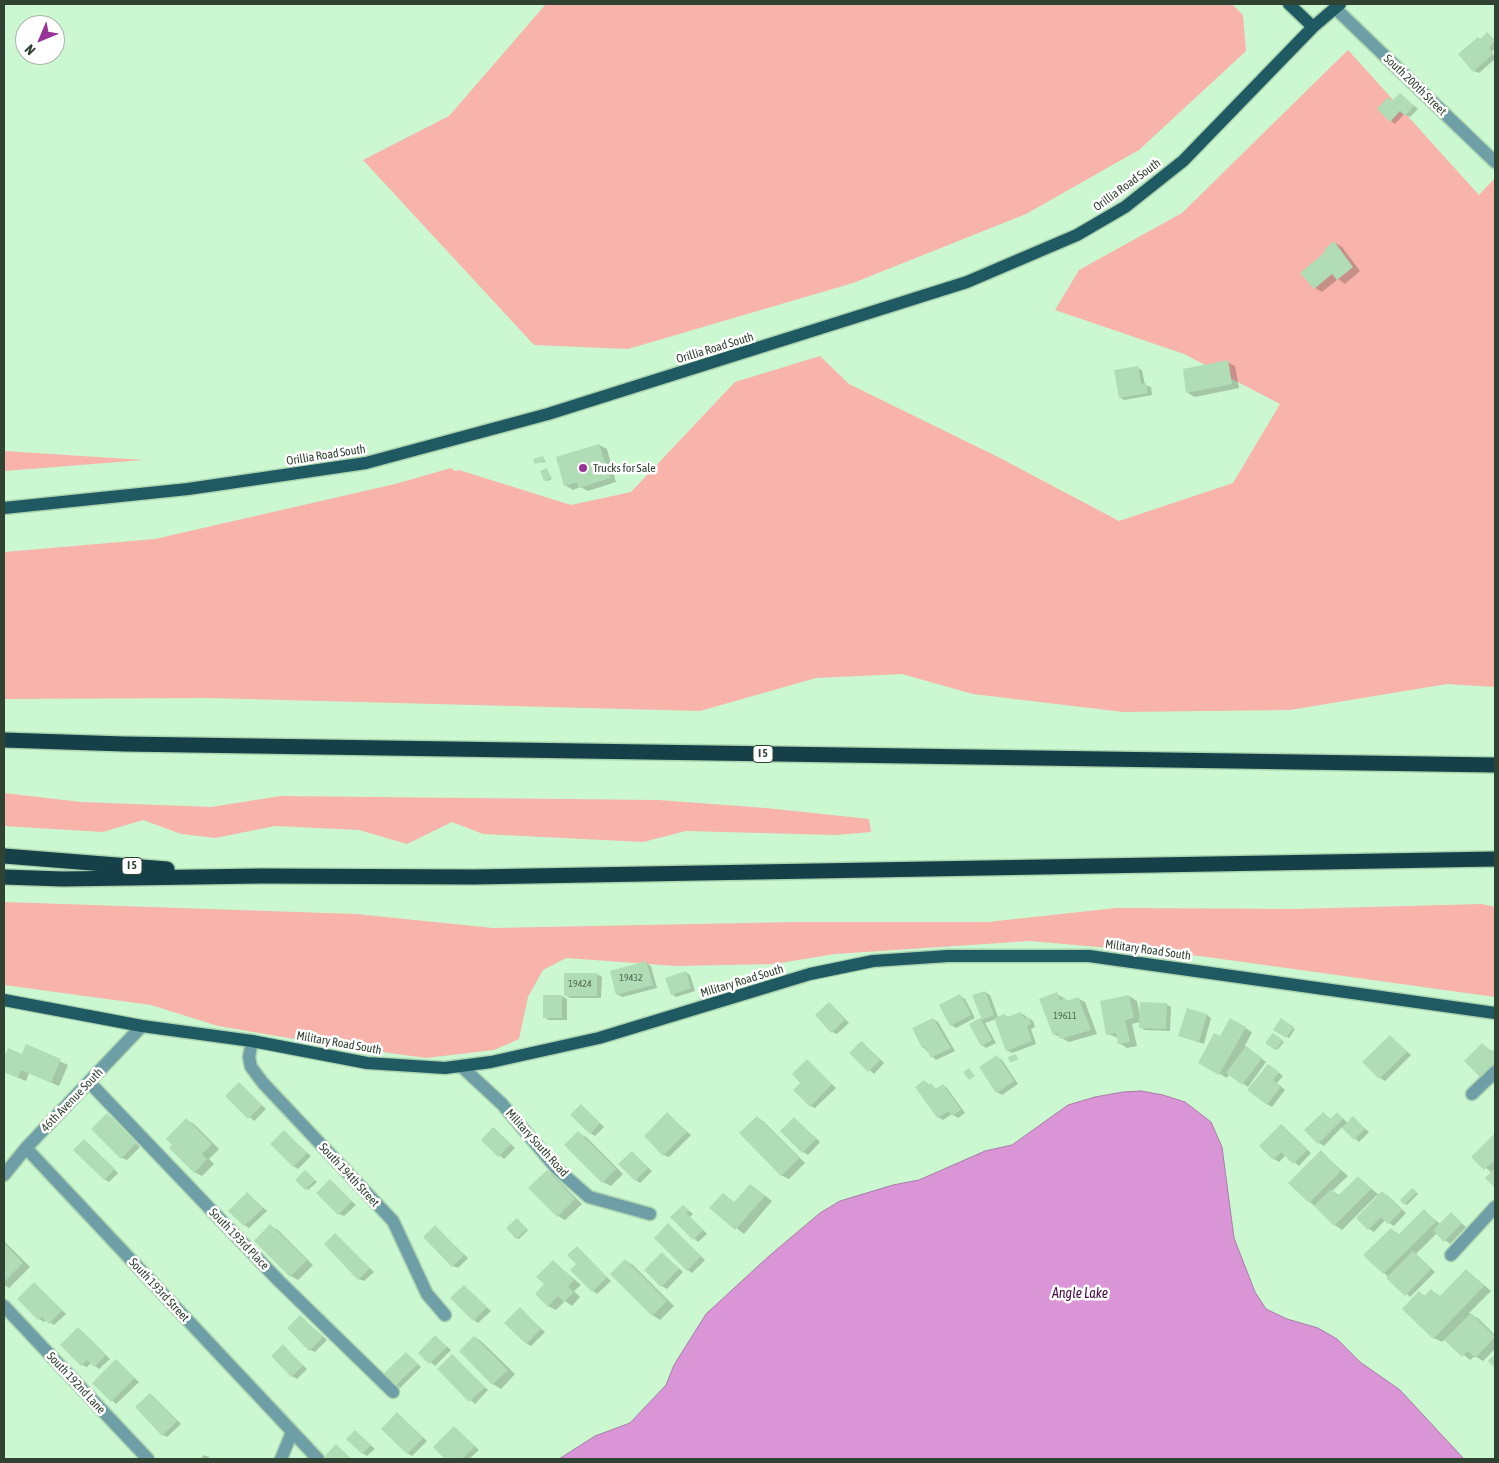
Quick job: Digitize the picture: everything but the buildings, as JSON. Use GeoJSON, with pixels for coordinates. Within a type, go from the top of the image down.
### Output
{"type":"FeatureCollection","features":[{"type":"Feature","properties":{"kind":"highway","name":"I 5"},"geometry":{"type":"LineString","coordinates":[[4,739],[30,741],[1495,765]]}},
{"type":"Feature","properties":{"kind":"highway","name":"I 5"},"geometry":{"type":"LineString","coordinates":[[4,856],[261,876],[494,877],[1495,858]]}},
{"type":"Feature","properties":{"kind":"highway"},"geometry":{"type":"LineString","coordinates":[[4,877],[63,879],[261,876]]}},
{"type":"Feature","properties":{"kind":"main road"},"geometry":{"type":"LineString","coordinates":[[1289,4],[1313,27]]}},
{"type":"Feature","properties":{"kind":"main road","name":"Orillia Road South"},"geometry":{"type":"LineString","coordinates":[[4,508],[188,489],[366,464],[548,414],[967,282],[1077,235],[1124,207],[1183,161],[1313,27],[1338,6]]}},
{"type":"Feature","properties":{"kind":"main road","name":"Military Road South"},"geometry":{"type":"LineString","coordinates":[[4,1000],[142,1026],[252,1041],[366,1063],[445,1068],[509,1059],[599,1038],[810,974],[873,961],[948,956],[1089,956],[1495,1013]]}},
{"type":"Feature","properties":{"kind":"street","name":"South 200th Street"},"geometry":{"type":"LineString","coordinates":[[1338,6],[1495,162]]}},
{"type":"Feature","properties":{"kind":"street","name":"46th Avenue South"},"geometry":{"type":"LineString","coordinates":[[4,1175],[26,1148],[142,1026]]}},
{"type":"Feature","properties":{"kind":"street","name":"South 194th Street"},"geometry":{"type":"LineString","coordinates":[[252,1041],[249,1057],[251,1067],[263,1084],[393,1221],[427,1294],[445,1315]]}},
{"type":"Feature","properties":{"kind":"street","name":"Military South Road"},"geometry":{"type":"LineString","coordinates":[[461,1066],[502,1104],[556,1168],[589,1197],[650,1214]]}},
{"type":"Feature","properties":{"kind":"street"},"geometry":{"type":"LineString","coordinates":[[1472,1094],[1495,1072]]}},
{"type":"Feature","properties":{"kind":"street","name":"South 193rd Place"},"geometry":{"type":"LineString","coordinates":[[89,1082],[279,1281],[393,1392]]}},
{"type":"Feature","properties":{"kind":"street","name":"South 193rd Street"},"geometry":{"type":"LineString","coordinates":[[26,1148],[318,1459]]}},
{"type":"Feature","properties":{"kind":"street"},"geometry":{"type":"LineString","coordinates":[[1451,1255],[1495,1206]]}},
{"type":"Feature","properties":{"kind":"street","name":"South 192nd Lane"},"geometry":{"type":"LineString","coordinates":[[4,1306],[148,1459]]}},
{"type":"Feature","properties":{"kind":"street"},"geometry":{"type":"LineString","coordinates":[[281,1459],[292,1432]]}},
{"type":"Feature","properties":{"kind":"shaded area"},"geometry":{"type":"Polygon","coordinates":[[[546,4],[1232,4],[1243,15],[1246,51],[1139,150],[1026,214],[853,283],[628,349],[534,345],[363,160],[449,116],[546,4]]]}},
{"type":"Feature","properties":{"kind":"shaded area"},"geometry":{"type":"Polygon","coordinates":[[[1348,50],[1479,195],[1495,178],[1495,687],[1447,684],[1290,710],[1123,712],[973,694],[902,674],[816,678],[700,711],[208,698],[4,699],[4,552],[155,539],[395,484],[451,468],[455,471],[459,470],[571,505],[631,492],[735,382],[820,356],[849,384],[1000,458],[1119,521],[1233,483],[1280,404],[1184,354],[1055,310],[1079,270],[1182,213],[1348,50]]]}},
{"type":"Feature","properties":{"kind":"shaded area"},"geometry":{"type":"Polygon","coordinates":[[[4,451],[144,460],[4,471],[4,451]]]}},
{"type":"Feature","properties":{"kind":"shaded area"},"geometry":{"type":"Polygon","coordinates":[[[4,793],[81,802],[211,807],[281,796],[658,800],[766,808],[869,819],[871,832],[835,835],[686,831],[643,842],[483,834],[452,822],[407,844],[359,830],[275,826],[215,838],[181,834],[143,820],[103,832],[4,826],[4,793]]]}},
{"type":"Feature","properties":{"kind":"shaded area"},"geometry":{"type":"Polygon","coordinates":[[[4,902],[356,914],[493,928],[795,922],[988,922],[1116,908],[1294,909],[1482,904],[1495,907],[1495,997],[1200,956],[1030,941],[835,954],[774,964],[676,966],[566,958],[543,970],[528,997],[519,1039],[494,1050],[426,1058],[324,1044],[218,1026],[151,1005],[4,985],[4,902]]]}},
{"type":"Feature","properties":{"kind":"water","name":"Angle Lake"},"geometry":{"type":"Polygon","coordinates":[[[1141,1091],[1185,1102],[1211,1122],[1222,1147],[1234,1238],[1255,1292],[1266,1309],[1287,1319],[1318,1328],[1337,1339],[1360,1362],[1400,1390],[1464,1459],[559,1459],[595,1436],[630,1423],[666,1385],[674,1365],[706,1314],[769,1256],[820,1213],[840,1201],[893,1185],[919,1180],[985,1151],[1012,1145],[1068,1105],[1095,1097],[1141,1091]]]}},
{"type":"Feature","properties":{"kind":"place","name":"Trucks for Sale"},"geometry":{"type":"Point","coordinates":[583,468]}}]}
